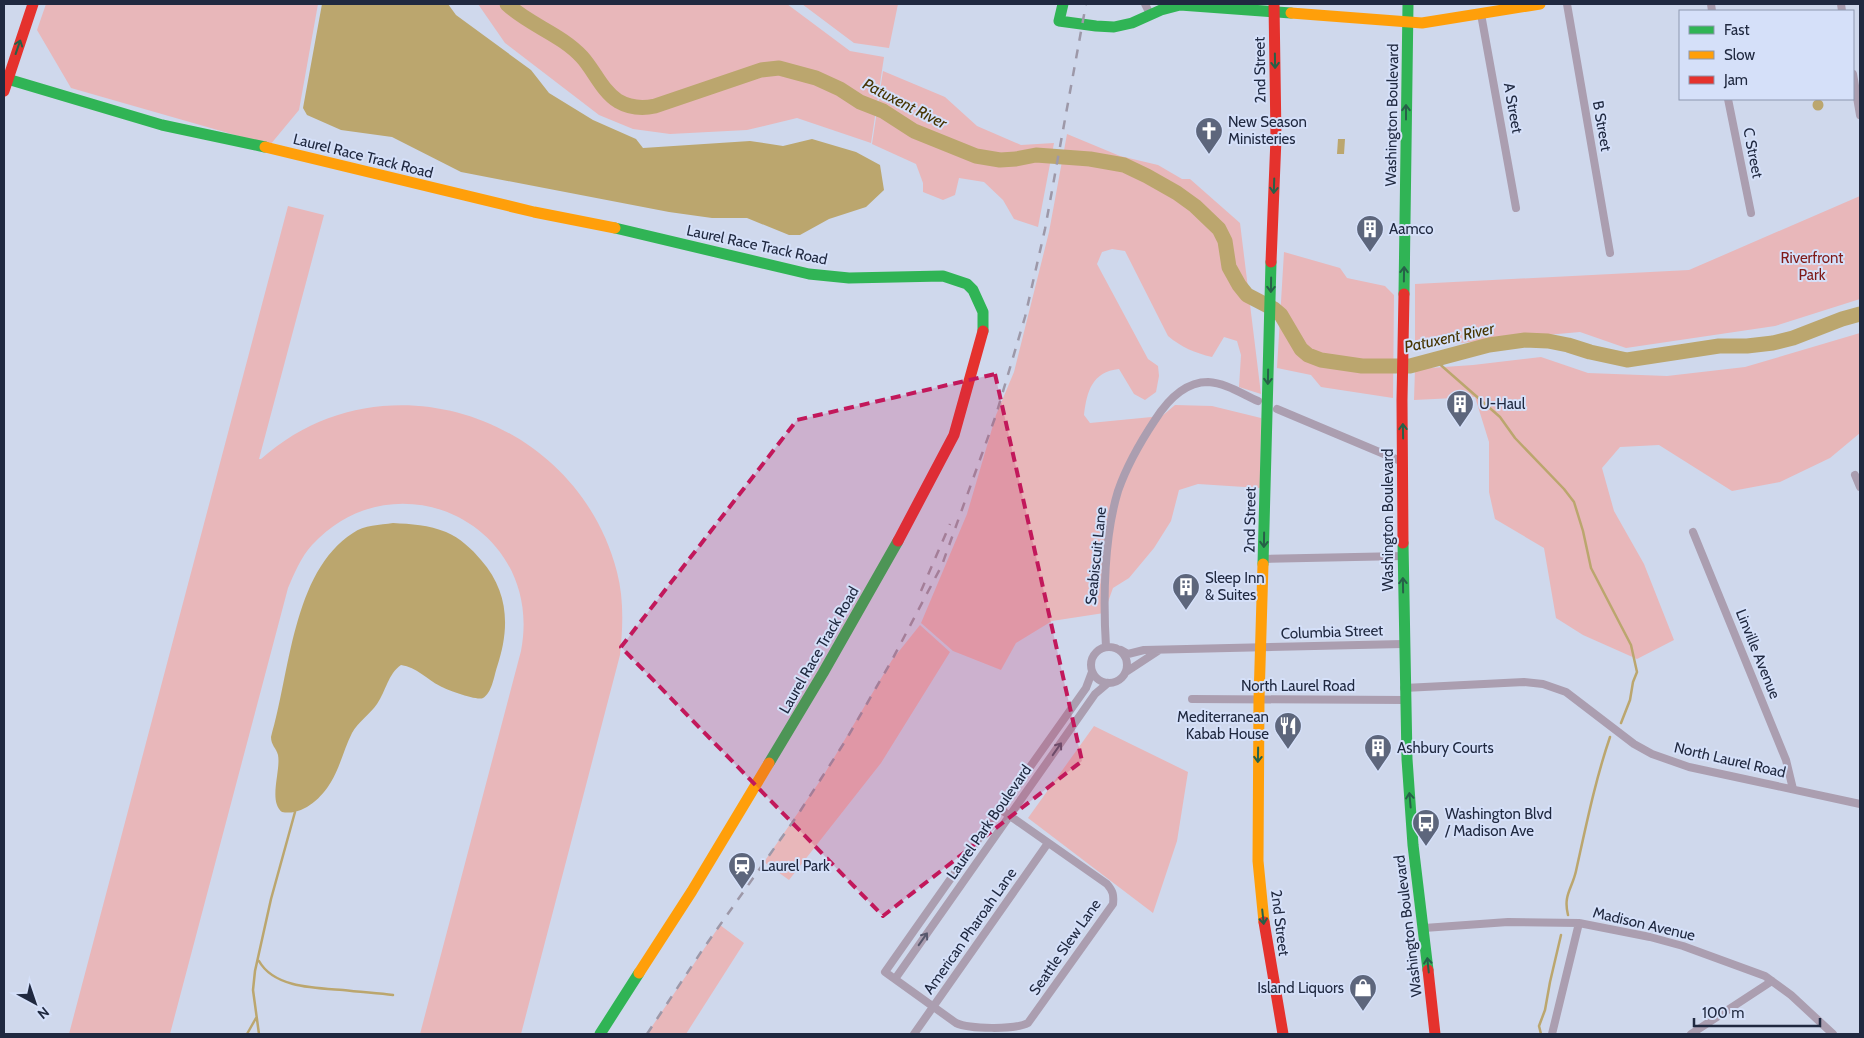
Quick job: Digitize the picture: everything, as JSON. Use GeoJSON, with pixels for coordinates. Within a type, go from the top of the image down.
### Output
{"type":"FeatureCollection","features":[{"type":"Feature","properties":{"kind":"street"},"geometry":{"type":"LineString","coordinates":[[4,91],[6,79],[33,4]]}},
{"type":"Feature","properties":{"kind":"street"},"geometry":{"type":"LineString","coordinates":[[1063,4],[1059,21],[1088,26],[1112,27],[1131,23],[1147,9],[1177,5],[1274,8],[1408,22],[1435,22],[1516,6],[1540,4]]}},
{"type":"Feature","properties":{"kind":"street","name":"Washington Boulevard"},"geometry":{"type":"LineString","coordinates":[[1408,4],[1402,400],[1404,694],[1413,845],[1435,1034]]}},
{"type":"Feature","properties":{"kind":"street","name":"B Street"},"geometry":{"type":"LineString","coordinates":[[1567,4],[1610,253]]}},
{"type":"Feature","properties":{"kind":"street","name":"2nd Street"},"geometry":{"type":"LineString","coordinates":[[1274,8],[1276,138],[1261,648],[1258,861],[1260,894],[1271,973],[1283,1034]]}},
{"type":"Feature","properties":{"kind":"street","name":"A Street"},"geometry":{"type":"LineString","coordinates":[[1481,14],[1516,208]]}},
{"type":"Feature","properties":{"kind":"street","name":"Laurel Race Track Road"},"geometry":{"type":"LineString","coordinates":[[6,79],[162,125],[226,138],[534,212],[620,229],[809,274],[849,278],[943,276],[967,284],[973,290],[983,312],[984,326],[954,435],[891,555],[823,673],[692,890],[600,1034]]}},
{"type":"Feature","properties":{"kind":"street"},"geometry":{"type":"LineString","coordinates":[[1854,80],[1860,114]]}},
{"type":"Feature","properties":{"kind":"street","name":"C Street"},"geometry":{"type":"LineString","coordinates":[[1728,100],[1751,213]]}},
{"type":"Feature","properties":{"kind":"street","name":"Seabiscuit Lane"},"geometry":{"type":"LineString","coordinates":[[1106,647],[1104,612],[1112,517],[1118,490],[1151,425],[1168,402],[1184,388],[1195,384],[1207,382],[1221,384],[1258,401]]}},
{"type":"Feature","properties":{"kind":"street"},"geometry":{"type":"LineString","coordinates":[[1277,409],[1403,462]]}},
{"type":"Feature","properties":{"kind":"street"},"geometry":{"type":"LineString","coordinates":[[1855,475],[1860,487]]}},
{"type":"Feature","properties":{"kind":"street","name":"Linville Avenue"},"geometry":{"type":"LineString","coordinates":[[1693,532],[1786,760],[1794,789]]}},
{"type":"Feature","properties":{"kind":"street"},"geometry":{"type":"LineString","coordinates":[[1264,559],[1403,556]]}},
{"type":"Feature","properties":{"kind":"street","name":"Columbia Street"},"geometry":{"type":"LineString","coordinates":[[1261,648],[1403,644]]}},
{"type":"Feature","properties":{"kind":"street"},"geometry":{"type":"LineString","coordinates":[[1106,647],[1115,648],[1128,654],[1144,650],[1261,648]]}},
{"type":"Feature","properties":{"kind":"street","name":"Laurel Park Boulevard"},"geometry":{"type":"LineString","coordinates":[[1106,647],[1098,650],[1094,655],[1091,666],[1092,672],[1086,688],[885,972],[895,979],[1095,694],[1108,683],[1118,681],[1126,672],[1158,651]]}},
{"type":"Feature","properties":{"kind":"street"},"geometry":{"type":"LineString","coordinates":[[1120,650],[1127,661],[1126,672]]}},
{"type":"Feature","properties":{"kind":"street"},"geometry":{"type":"LineString","coordinates":[[1092,672],[1100,681],[1108,683]]}},
{"type":"Feature","properties":{"kind":"street","name":"North Laurel Road"},"geometry":{"type":"LineString","coordinates":[[1192,699],[1260,699],[1404,694],[1524,682],[1544,684],[1566,692],[1634,744],[1652,754],[1689,767],[1860,804]]}},
{"type":"Feature","properties":{"kind":"street","name":"Seattle Slew Lane"},"geometry":{"type":"LineString","coordinates":[[934,1007],[956,1023],[967,1026],[1024,1025],[1032,1018],[1113,904],[1114,894],[1107,884],[1000,809]]}},
{"type":"Feature","properties":{"kind":"street","name":"American Pharoah Lane"},"geometry":{"type":"LineString","coordinates":[[914,1034],[1048,843]]}},
{"type":"Feature","properties":{"kind":"street","name":"Madison Avenue"},"geometry":{"type":"LineString","coordinates":[[1424,928],[1508,922],[1578,923],[1650,937],[1683,946],[1757,972],[1791,995],[1833,1034]]}},
{"type":"Feature","properties":{"kind":"street"},"geometry":{"type":"LineString","coordinates":[[1552,1034],[1578,923]]}},
{"type":"Feature","properties":{"kind":"street"},"geometry":{"type":"LineString","coordinates":[[895,979],[934,1007]]}},
{"type":"Feature","properties":{"kind":"street"},"geometry":{"type":"LineString","coordinates":[[1691,1034],[1772,981]]}},
{"type":"Feature","properties":{"kind":"highlighted area"},"geometry":{"type":"Polygon","coordinates":[[[995,374],[1082,761],[883,916],[621,647],[797,420],[995,374]]]}},
{"type":"Feature","properties":{"kind":"green space"},"geometry":{"type":"Polygon","coordinates":[[[46,4],[318,4],[299,110],[270,145],[71,88],[37,30],[46,4]]]}},
{"type":"Feature","properties":{"kind":"green space"},"geometry":{"type":"Polygon","coordinates":[[[478,4],[787,4],[850,51],[884,57],[871,143],[797,118],[747,130],[670,134],[633,129],[599,115],[505,43],[478,4]]]}},
{"type":"Feature","properties":{"kind":"green space"},"geometry":{"type":"Polygon","coordinates":[[[802,4],[898,4],[889,48],[854,43],[802,4]]]}},
{"type":"Feature","properties":{"kind":"green space"},"geometry":{"type":"Polygon","coordinates":[[[883,71],[945,97],[977,126],[1021,145],[1054,143],[1038,227],[1014,219],[1003,200],[984,182],[959,178],[955,195],[943,200],[923,192],[923,183],[916,164],[872,144],[883,71]]]}},
{"type":"Feature","properties":{"kind":"green space"},"geometry":{"type":"Polygon","coordinates":[[[1067,134],[1120,156],[1158,165],[1182,179],[1190,179],[1240,223],[1261,394],[1239,387],[1241,355],[1237,341],[1224,337],[1212,357],[1188,349],[1168,336],[1125,251],[1112,249],[1102,252],[1097,264],[1148,359],[1158,366],[1159,376],[1156,392],[1145,400],[1134,394],[1119,369],[1103,374],[1092,384],[1084,415],[1090,423],[1162,416],[1175,405],[1212,406],[1261,418],[1260,488],[1198,484],[1179,490],[1171,521],[1154,548],[1129,578],[1113,588],[1104,613],[1052,621],[1016,643],[1001,670],[953,651],[921,623],[967,514],[996,415],[1014,372],[1049,232],[1067,134]]]}},
{"type":"Feature","properties":{"kind":"green space","name":"Riverfront Park"},"geometry":{"type":"Polygon","coordinates":[[[1860,196],[1860,299],[1775,326],[1626,348],[1580,332],[1415,347],[1415,284],[1689,270],[1860,196]]]}},
{"type":"Feature","properties":{"kind":"green space"},"geometry":{"type":"Polygon","coordinates":[[[288,206],[324,215],[259,459],[310,426],[362,409],[417,406],[470,416],[519,439],[562,473],[595,518],[617,572],[621,592],[622,613],[620,655],[521,1034],[420,1034],[521,651],[522,607],[510,569],[488,538],[457,517],[422,505],[384,505],[346,518],[312,545],[295,571],[288,588],[170,1034],[69,1034],[288,206]]]}},
{"type":"Feature","properties":{"kind":"green space"},"geometry":{"type":"Polygon","coordinates":[[[1284,252],[1340,268],[1347,278],[1385,286],[1394,295],[1393,398],[1321,387],[1311,375],[1277,368],[1284,252]]]}},
{"type":"Feature","properties":{"kind":"green space"},"geometry":{"type":"Polygon","coordinates":[[[1860,333],[1860,433],[1830,458],[1780,482],[1732,491],[1659,445],[1620,447],[1602,468],[1614,511],[1644,564],[1674,640],[1637,659],[1583,635],[1556,618],[1544,548],[1495,519],[1489,492],[1489,442],[1475,397],[1414,400],[1415,369],[1473,365],[1541,357],[1588,373],[1667,376],[1745,367],[1860,333]]]}},
{"type":"Feature","properties":{"kind":"green space"},"geometry":{"type":"Polygon","coordinates":[[[920,625],[950,652],[881,763],[789,880],[764,862],[822,778],[892,660],[920,625]]]}},
{"type":"Feature","properties":{"kind":"green space"},"geometry":{"type":"Polygon","coordinates":[[[1094,726],[1188,772],[1177,841],[1153,913],[1028,818],[1094,726]]]}},
{"type":"Feature","properties":{"kind":"green space"},"geometry":{"type":"Polygon","coordinates":[[[720,925],[744,943],[686,1034],[647,1034],[720,925]]]}},
{"type":"Feature","properties":{"kind":"shaded area"},"geometry":{"type":"Polygon","coordinates":[[[322,4],[448,4],[456,15],[531,70],[549,93],[593,120],[636,139],[643,148],[750,141],[783,146],[812,139],[856,152],[880,165],[884,190],[866,207],[829,219],[800,235],[789,235],[747,218],[712,218],[669,212],[461,172],[392,137],[341,130],[307,115],[303,108],[322,4]]]}},
{"type":"Feature","properties":{"kind":"shaded area"},"geometry":{"type":"Polygon","coordinates":[[[1816,100],[1820,100],[1823,103],[1822,109],[1818,111],[1812,105],[1816,100]]]}},
{"type":"Feature","properties":{"kind":"shaded area"},"geometry":{"type":"Polygon","coordinates":[[[1338,139],[1345,139],[1344,154],[1337,154],[1338,139]]]}},
{"type":"Feature","properties":{"kind":"shaded area"},"geometry":{"type":"Polygon","coordinates":[[[393,523],[427,526],[451,534],[470,548],[490,572],[502,598],[505,624],[501,653],[491,688],[483,698],[469,697],[444,688],[417,671],[401,665],[393,673],[377,704],[352,733],[327,788],[304,809],[289,813],[282,812],[276,801],[278,755],[271,737],[296,626],[305,598],[317,573],[333,550],[357,530],[393,523]]]}},
{"type":"Feature","properties":{"kind":"waterway","name":"Patuxent River"},"geometry":{"type":"LineString","coordinates":[[507,4],[525,18],[574,49],[612,97],[631,106],[640,108],[655,106],[761,70],[779,68],[816,78],[840,89],[860,102],[883,111],[914,131],[976,156],[1000,160],[1036,155],[1090,159],[1124,165],[1177,193],[1195,206],[1219,229],[1225,241],[1229,267],[1239,285],[1247,295],[1274,309],[1281,315],[1301,349],[1308,355],[1321,360],[1362,366],[1410,366],[1489,345],[1525,340],[1548,341],[1627,360],[1719,346],[1747,346],[1773,343],[1793,338],[1860,314]]}},
{"type":"Feature","properties":{"kind":"waterway"},"geometry":{"type":"LineString","coordinates":[[1435,360],[1500,417],[1515,438],[1574,502],[1591,568],[1631,645],[1637,672],[1630,700],[1621,723]]}},
{"type":"Feature","properties":{"kind":"waterway"},"geometry":{"type":"LineString","coordinates":[[1568,915],[1567,897],[1576,871],[1595,787],[1610,737]]}},
{"type":"Feature","properties":{"kind":"waterway"},"geometry":{"type":"LineString","coordinates":[[259,1034],[253,990],[255,971],[271,899],[295,812]]}},
{"type":"Feature","properties":{"kind":"waterway"},"geometry":{"type":"LineString","coordinates":[[1541,1034],[1539,1026],[1545,1010],[1561,935]]}},
{"type":"Feature","properties":{"kind":"waterway"},"geometry":{"type":"LineString","coordinates":[[259,961],[275,977],[296,985],[393,995]]}},
{"type":"Feature","properties":{"kind":"waterway"},"geometry":{"type":"LineString","coordinates":[[247,1034],[256,1018]]}},
{"type":"Feature","properties":{"kind":"railway"},"geometry":{"type":"LineString","coordinates":[[647,1034],[703,949],[797,816],[846,740],[892,660],[942,565],[996,415],[1025,317],[1045,229],[1086,4]]}},
{"type":"Feature","properties":{"kind":"railway"},"geometry":{"type":"LineString","coordinates":[[921,591],[950,524]]}},
{"type":"Feature","properties":{"kind":"traffic: fast"},"geometry":{"type":"LineString","coordinates":[[1063,4],[1059,21],[1114,27],[1132,23],[1161,10],[1180,5],[1291,13]]}},
{"type":"Feature","properties":{"kind":"traffic: fast"},"geometry":{"type":"LineString","coordinates":[[1404,294],[1408,4]]}},
{"type":"Feature","properties":{"kind":"traffic: fast"},"geometry":{"type":"LineString","coordinates":[[4,78],[162,125],[265,147]]}},
{"type":"Feature","properties":{"kind":"traffic: fast"},"geometry":{"type":"LineString","coordinates":[[615,228],[809,274],[849,278],[943,276],[967,284],[973,290],[983,312],[983,331]]}},
{"type":"Feature","properties":{"kind":"traffic: fast"},"geometry":{"type":"LineString","coordinates":[[1263,564],[1271,262]]}},
{"type":"Feature","properties":{"kind":"traffic: fast"},"geometry":{"type":"LineString","coordinates":[[769,763],[898,541]]}},
{"type":"Feature","properties":{"kind":"traffic: fast"},"geometry":{"type":"LineString","coordinates":[[1403,543],[1407,759],[1413,845],[1428,970]]}},
{"type":"Feature","properties":{"kind":"traffic: fast"},"geometry":{"type":"LineString","coordinates":[[600,1034],[639,973]]}},
{"type":"Feature","properties":{"kind":"traffic: slow"},"geometry":{"type":"LineString","coordinates":[[1291,13],[1422,23],[1540,4]]}},
{"type":"Feature","properties":{"kind":"traffic: slow"},"geometry":{"type":"LineString","coordinates":[[265,147],[534,212],[615,228]]}},
{"type":"Feature","properties":{"kind":"traffic: slow"},"geometry":{"type":"LineString","coordinates":[[1263,564],[1259,699],[1258,861],[1264,922]]}},
{"type":"Feature","properties":{"kind":"traffic: slow"},"geometry":{"type":"LineString","coordinates":[[639,973],[692,891],[769,763]]}},
{"type":"Feature","properties":{"kind":"traffic: jam"},"geometry":{"type":"LineString","coordinates":[[4,91],[33,4]]}},
{"type":"Feature","properties":{"kind":"traffic: jam"},"geometry":{"type":"LineString","coordinates":[[1271,262],[1276,138],[1274,4]]}},
{"type":"Feature","properties":{"kind":"traffic: jam"},"geometry":{"type":"LineString","coordinates":[[1403,543],[1402,400],[1404,294]]}},
{"type":"Feature","properties":{"kind":"traffic: jam"},"geometry":{"type":"LineString","coordinates":[[898,541],[954,435],[983,331]]}},
{"type":"Feature","properties":{"kind":"traffic: jam"},"geometry":{"type":"LineString","coordinates":[[1264,922],[1283,1034]]}},
{"type":"Feature","properties":{"kind":"traffic: jam"},"geometry":{"type":"LineString","coordinates":[[1428,970],[1435,1034]]}},
{"type":"Feature","properties":{"kind":"place","name":"New Season Ministeries"},"geometry":{"type":"Point","coordinates":[1209,155]}},
{"type":"Feature","properties":{"kind":"place","name":"Aamco"},"geometry":{"type":"Point","coordinates":[1370,253]}},
{"type":"Feature","properties":{"kind":"place","name":"U-Haul"},"geometry":{"type":"Point","coordinates":[1460,428]}},
{"type":"Feature","properties":{"kind":"place","name":"Sleep Inn & Suites"},"geometry":{"type":"Point","coordinates":[1186,611]}},
{"type":"Feature","properties":{"kind":"place","name":"Mediterranean Kabab House"},"geometry":{"type":"Point","coordinates":[1288,750]}},
{"type":"Feature","properties":{"kind":"place","name":"Ashbury Courts"},"geometry":{"type":"Point","coordinates":[1378,772]}},
{"type":"Feature","properties":{"kind":"place","name":"Washington Blvd / Madison Ave"},"geometry":{"type":"Point","coordinates":[1426,847]}},
{"type":"Feature","properties":{"kind":"place","name":"Laurel Park"},"geometry":{"type":"Point","coordinates":[742,890]}},
{"type":"Feature","properties":{"kind":"place","name":"Island Liquors"},"geometry":{"type":"Point","coordinates":[1363,1012]}}]}
